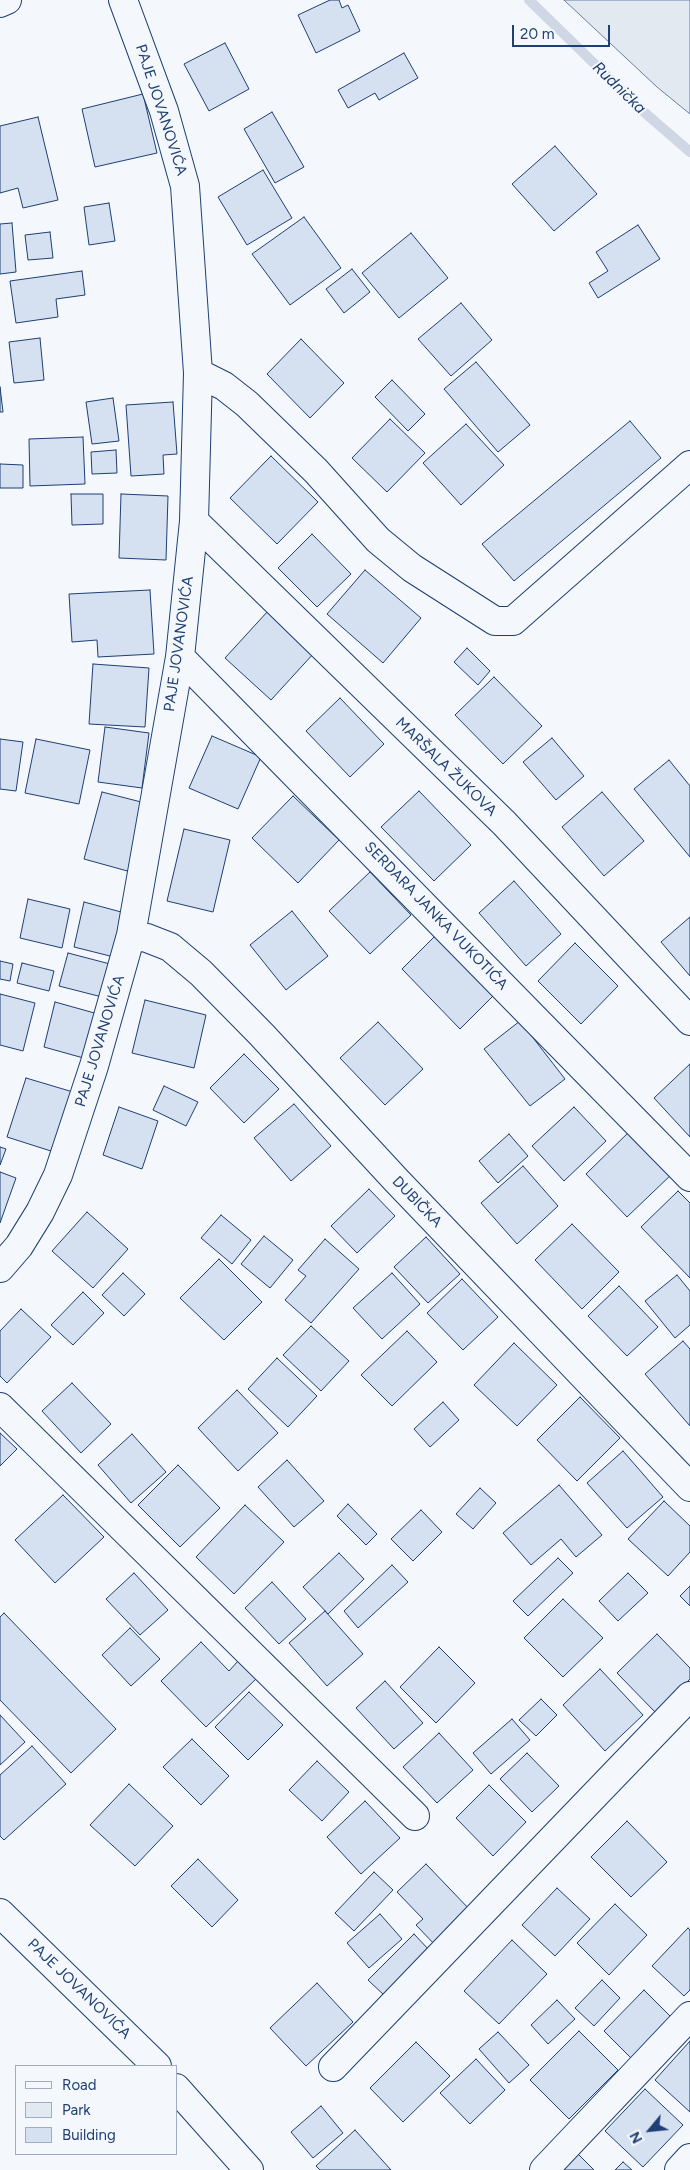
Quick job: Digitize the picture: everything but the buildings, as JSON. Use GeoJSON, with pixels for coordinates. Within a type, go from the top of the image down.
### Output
{"type":"FeatureCollection","features":[{"type":"Feature","properties":{"kind":"street"},"geometry":{"type":"LineString","coordinates":[[0,3],[7,0]]}},
{"type":"Feature","properties":{"kind":"street","name":"PAJE JOVANOVIĆA"},"geometry":{"type":"LineString","coordinates":[[0,1268],[19,1246],[40,1212],[58,1176],[94,1066],[131,935],[180,657],[194,521],[198,373],[185,186],[164,111],[123,0]]}},
{"type":"Feature","properties":{"kind":"street"},"geometry":{"type":"LineString","coordinates":[[198,373],[224,386],[247,404],[316,471],[378,540],[405,563],[495,621],[514,621],[690,466]]}},
{"type":"Feature","properties":{"kind":"street","name":"MARŠALA ŽUKOVA"},"geometry":{"type":"LineString","coordinates":[[194,521],[504,824],[690,1022]]}},
{"type":"Feature","properties":{"kind":"street","name":"SERDARA JANKA VUKOTIĆA"},"geometry":{"type":"LineString","coordinates":[[180,657],[690,1177]]}},
{"type":"Feature","properties":{"kind":"street","name":"DUBIČKA"},"geometry":{"type":"LineString","coordinates":[[131,935],[147,938],[170,947],[201,973],[262,1035],[396,1180],[690,1488]]}},
{"type":"Feature","properties":{"kind":"street"},"geometry":{"type":"LineString","coordinates":[[0,1407],[414,1816]]}},
{"type":"Feature","properties":{"kind":"street"},"geometry":{"type":"LineString","coordinates":[[333,2067],[690,1696]]}},
{"type":"Feature","properties":{"kind":"street","name":"PAJE JOVANOVIĆA"},"geometry":{"type":"LineString","coordinates":[[0,1913],[156,2065]]}},
{"type":"Feature","properties":{"kind":"street"},"geometry":{"type":"LineString","coordinates":[[544,2170],[690,2016]]}},
{"type":"Feature","properties":{"kind":"street"},"geometry":{"type":"LineString","coordinates":[[178,2090],[249,2170]]}},
{"type":"Feature","properties":{"kind":"street"},"geometry":{"type":"LineString","coordinates":[[679,2170],[690,2158]]}},
{"type":"Feature","properties":{"kind":"green space"},"geometry":{"type":"Polygon","coordinates":[[[564,0],[690,0],[690,114],[657,87],[564,0]]]}},
{"type":"Feature","properties":{"kind":"waterway","name":"Rudnička"},"geometry":{"type":"LineString","coordinates":[[529,0],[644,112],[690,152]]}}]}
